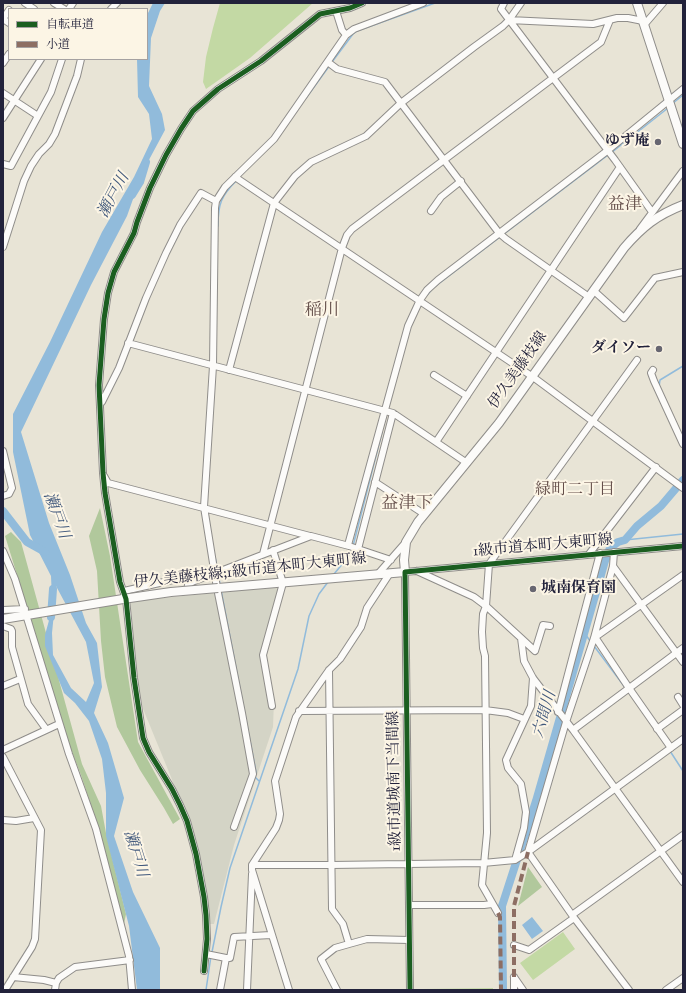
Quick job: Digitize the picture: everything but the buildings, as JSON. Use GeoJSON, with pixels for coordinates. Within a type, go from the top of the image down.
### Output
{"type":"FeatureCollection","features":[{"type":"Feature","properties":{"kind":"main road"},"geometry":{"type":"LineString","coordinates":[[637,3],[683,144]]}},
{"type":"Feature","properties":{"kind":"main road","name":"伊久美藤枝線"},"geometry":{"type":"LineString","coordinates":[[405,572],[404,560],[406,542],[424,514],[499,424],[591,294],[637,233],[650,222],[683,205]]}},
{"type":"Feature","properties":{"kind":"main road","name":"伊久美藤枝線;1級市道本町大東町線"},"geometry":{"type":"LineString","coordinates":[[3,620],[26,613],[125,595],[405,572]]}},
{"type":"Feature","properties":{"kind":"street"},"geometry":{"type":"LineString","coordinates":[[204,971],[207,939],[204,897],[196,854],[180,805],[149,752],[143,738],[134,678],[125,595],[120,582],[103,473],[99,385],[104,319],[109,285],[134,233],[150,188],[180,129],[193,111],[202,101],[261,61],[320,14],[350,8],[362,3]]}},
{"type":"Feature","properties":{"kind":"street"},"geometry":{"type":"LineString","coordinates":[[234,827],[253,774],[217,588],[204,507],[213,366],[216,201],[225,186],[274,139],[346,35],[354,29],[423,3]]}},
{"type":"Feature","properties":{"kind":"street"},"geometry":{"type":"LineString","coordinates":[[504,3],[500,9],[615,160],[652,212]]}},
{"type":"Feature","properties":{"kind":"street"},"geometry":{"type":"LineString","coordinates":[[229,370],[274,203],[295,176],[311,162],[366,136],[402,103],[509,20],[521,3]]}},
{"type":"Feature","properties":{"kind":"street"},"geometry":{"type":"LineString","coordinates":[[509,20],[593,24],[617,18],[628,18],[644,23],[663,3]]}},
{"type":"Feature","properties":{"kind":"street"},"geometry":{"type":"LineString","coordinates":[[336,11],[342,30],[346,35]]}},
{"type":"Feature","properties":{"kind":"street"},"geometry":{"type":"LineString","coordinates":[[263,554],[342,248],[347,235],[352,229],[601,42],[610,20]]}},
{"type":"Feature","properties":{"kind":"street"},"geometry":{"type":"LineString","coordinates":[[3,118],[40,60]]}},
{"type":"Feature","properties":{"kind":"street"},"geometry":{"type":"LineString","coordinates":[[3,164],[11,166],[51,92],[62,60]]}},
{"type":"Feature","properties":{"kind":"street"},"geometry":{"type":"LineString","coordinates":[[3,247],[24,181],[35,160],[49,144],[55,134],[77,76],[81,60]]}},
{"type":"Feature","properties":{"kind":"street"},"geometry":{"type":"LineString","coordinates":[[328,63],[337,69],[385,82],[499,233],[506,240],[551,271],[591,294],[624,318],[655,278],[683,272]]}},
{"type":"Feature","properties":{"kind":"street"},"geometry":{"type":"LineString","coordinates":[[349,545],[403,339],[420,300],[427,290],[607,151],[683,89]]}},
{"type":"Feature","properties":{"kind":"street"},"geometry":{"type":"LineString","coordinates":[[3,93],[38,116]]}},
{"type":"Feature","properties":{"kind":"street"},"geometry":{"type":"LineString","coordinates":[[436,442],[620,167]]}},
{"type":"Feature","properties":{"kind":"street"},"geometry":{"type":"LineString","coordinates":[[637,233],[683,171]]}},
{"type":"Feature","properties":{"kind":"street"},"geometry":{"type":"LineString","coordinates":[[235,177],[533,377],[681,486]]}},
{"type":"Feature","properties":{"kind":"street"},"geometry":{"type":"LineString","coordinates":[[432,211],[441,197],[461,181]]}},
{"type":"Feature","properties":{"kind":"street"},"geometry":{"type":"LineString","coordinates":[[101,406],[166,253],[180,225],[201,193],[216,201]]}},
{"type":"Feature","properties":{"kind":"street"},"geometry":{"type":"LineString","coordinates":[[128,343],[393,413],[467,463]]}},
{"type":"Feature","properties":{"kind":"street"},"geometry":{"type":"LineString","coordinates":[[498,913],[482,885],[487,833],[485,656],[482,632],[483,614],[486,606],[489,564],[637,360]]}},
{"type":"Feature","properties":{"kind":"street"},"geometry":{"type":"LineString","coordinates":[[653,370],[652,373],[654,381],[683,444]]}},
{"type":"Feature","properties":{"kind":"street"},"geometry":{"type":"LineString","coordinates":[[434,375],[467,396]]}},
{"type":"Feature","properties":{"kind":"street"},"geometry":{"type":"LineString","coordinates":[[358,549],[393,413]]}},
{"type":"Feature","properties":{"kind":"street"},"geometry":{"type":"LineString","coordinates":[[3,452],[12,488],[9,494],[3,496]]}},
{"type":"Feature","properties":{"kind":"street"},"geometry":{"type":"LineString","coordinates":[[588,554],[656,467]]}},
{"type":"Feature","properties":{"kind":"street"},"geometry":{"type":"LineString","coordinates":[[103,473],[108,483],[349,545],[391,560]]}},
{"type":"Feature","properties":{"kind":"street"},"geometry":{"type":"LineString","coordinates":[[376,482],[424,514]]}},
{"type":"Feature","properties":{"kind":"street"},"geometry":{"type":"LineString","coordinates":[[187,591],[188,585],[192,582],[311,536]]}},
{"type":"Feature","properties":{"kind":"street"},"geometry":{"type":"LineString","coordinates":[[378,574],[406,542]]}},
{"type":"Feature","properties":{"kind":"street","name":"1級市道本町大東町線"},"geometry":{"type":"LineString","coordinates":[[405,572],[683,546]]}},
{"type":"Feature","properties":{"kind":"street"},"geometry":{"type":"LineString","coordinates":[[272,550],[283,583],[263,655],[272,706]]}},
{"type":"Feature","properties":{"kind":"street"},"geometry":{"type":"LineString","coordinates":[[3,551],[15,579],[59,724],[96,829],[130,960],[132,990]]}},
{"type":"Feature","properties":{"kind":"street"},"geometry":{"type":"LineString","coordinates":[[528,852],[566,722],[595,637],[613,566],[614,552]]}},
{"type":"Feature","properties":{"kind":"street"},"geometry":{"type":"LineString","coordinates":[[558,712],[600,553]]}},
{"type":"Feature","properties":{"kind":"street"},"geometry":{"type":"LineString","coordinates":[[613,566],[683,662]]}},
{"type":"Feature","properties":{"kind":"street"},"geometry":{"type":"LineString","coordinates":[[415,571],[474,597],[486,606],[535,651],[543,625],[550,626]]}},
{"type":"Feature","properties":{"kind":"street"},"geometry":{"type":"LineString","coordinates":[[125,595],[208,572],[215,572]]}},
{"type":"Feature","properties":{"kind":"street","name":"1級市道城南下当間線"},"geometry":{"type":"LineString","coordinates":[[405,572],[410,990]]}},
{"type":"Feature","properties":{"kind":"street"},"geometry":{"type":"LineString","coordinates":[[247,990],[252,867],[274,833],[279,820],[280,814],[275,781],[286,744],[299,711],[328,670],[340,659],[361,627],[368,608],[390,574]]}},
{"type":"Feature","properties":{"kind":"street"},"geometry":{"type":"LineString","coordinates":[[595,637],[683,575]]}},
{"type":"Feature","properties":{"kind":"street"},"geometry":{"type":"LineString","coordinates":[[3,610],[26,613]]}},
{"type":"Feature","properties":{"kind":"street"},"geometry":{"type":"LineString","coordinates":[[3,626],[12,631],[12,647],[20,679],[32,710],[46,729]]}},
{"type":"Feature","properties":{"kind":"street"},"geometry":{"type":"LineString","coordinates":[[595,637],[671,748]]}},
{"type":"Feature","properties":{"kind":"street"},"geometry":{"type":"LineString","coordinates":[[521,638],[524,661],[533,678],[573,730],[683,882]]}},
{"type":"Feature","properties":{"kind":"street"},"geometry":{"type":"LineString","coordinates":[[573,730],[683,648]]}},
{"type":"Feature","properties":{"kind":"street"},"geometry":{"type":"LineString","coordinates":[[328,670],[332,910],[343,924],[348,944]]}},
{"type":"Feature","properties":{"kind":"street"},"geometry":{"type":"LineString","coordinates":[[515,860],[524,828],[526,812],[521,784],[508,768],[506,760],[531,706],[533,678]]}},
{"type":"Feature","properties":{"kind":"street"},"geometry":{"type":"LineString","coordinates":[[3,686],[20,679]]}},
{"type":"Feature","properties":{"kind":"street"},"geometry":{"type":"LineString","coordinates":[[678,697],[683,705]]}},
{"type":"Feature","properties":{"kind":"street"},"geometry":{"type":"LineString","coordinates":[[299,711],[485,710],[508,713],[524,719]]}},
{"type":"Feature","properties":{"kind":"street"},"geometry":{"type":"LineString","coordinates":[[657,728],[683,710]]}},
{"type":"Feature","properties":{"kind":"street"},"geometry":{"type":"LineString","coordinates":[[3,750],[59,724]]}},
{"type":"Feature","properties":{"kind":"street"},"geometry":{"type":"LineString","coordinates":[[252,867],[484,863],[515,860],[616,789],[683,739]]}},
{"type":"Feature","properties":{"kind":"street"},"geometry":{"type":"LineString","coordinates":[[3,757],[41,830],[35,939],[32,947],[6,990]]}},
{"type":"Feature","properties":{"kind":"street"},"geometry":{"type":"LineString","coordinates":[[3,820],[16,821],[34,818]]}},
{"type":"Feature","properties":{"kind":"street"},"geometry":{"type":"LineString","coordinates":[[514,945],[529,950],[683,835]]}},
{"type":"Feature","properties":{"kind":"street"},"geometry":{"type":"LineString","coordinates":[[528,852],[573,917],[629,990]]}},
{"type":"Feature","properties":{"kind":"street"},"geometry":{"type":"LineString","coordinates":[[252,867],[271,935],[289,990]]}},
{"type":"Feature","properties":{"kind":"street"},"geometry":{"type":"LineString","coordinates":[[409,905],[492,904]]}},
{"type":"Feature","properties":{"kind":"street"},"geometry":{"type":"LineString","coordinates":[[206,954],[230,958],[234,937],[271,935]]}},
{"type":"Feature","properties":{"kind":"street"},"geometry":{"type":"LineString","coordinates":[[337,990],[335,983],[321,959],[335,948],[367,939],[409,940]]}},
{"type":"Feature","properties":{"kind":"street"},"geometry":{"type":"LineString","coordinates":[[220,990],[226,958]]}},
{"type":"Feature","properties":{"kind":"street"},"geometry":{"type":"LineString","coordinates":[[55,990],[56,983],[59,978],[75,967],[130,960]]}},
{"type":"Feature","properties":{"kind":"street"},"geometry":{"type":"LineString","coordinates":[[13,977],[44,980],[56,983]]}},
{"type":"Feature","properties":{"kind":"street"},"geometry":{"type":"LineString","coordinates":[[514,990],[514,977],[524,990]]}},
{"type":"Feature","properties":{"kind":"street"},"geometry":{"type":"LineString","coordinates":[[666,990],[683,978]]}},
{"type":"Feature","properties":{"kind":"shaded area"},"geometry":{"type":"Polygon","coordinates":[[[279,587],[263,655],[274,701],[273,727],[234,845],[214,924],[208,924],[200,862],[171,777],[139,699],[130,601],[279,587]]]}},
{"type":"Feature","properties":{"kind":"green space"},"geometry":{"type":"Polygon","coordinates":[[[220,3],[313,3],[250,58],[206,89],[203,82],[206,57],[220,3]]]}},
{"type":"Feature","properties":{"kind":"green space"},"geometry":{"type":"Polygon","coordinates":[[[100,508],[110,556],[138,742],[180,819],[173,824],[140,770],[117,727],[105,677],[101,641],[97,571],[89,536],[100,508]]]}},
{"type":"Feature","properties":{"kind":"green space"},"geometry":{"type":"Polygon","coordinates":[[[11,532],[21,542],[82,764],[101,806],[106,833],[126,914],[124,924],[95,817],[43,671],[23,594],[5,536],[11,532]]]}},
{"type":"Feature","properties":{"kind":"green space"},"geometry":{"type":"Polygon","coordinates":[[[528,867],[542,887],[518,906],[528,867]]]}},
{"type":"Feature","properties":{"kind":"green space"},"geometry":{"type":"Polygon","coordinates":[[[563,932],[575,949],[533,980],[520,963],[563,932]]]}},
{"type":"Feature","properties":{"kind":"green space"},"geometry":{"type":"Polygon","coordinates":[[[493,988],[493,990],[423,990],[423,989],[493,988]]]}},
{"type":"Feature","properties":{"kind":"water"},"geometry":{"type":"Polygon","coordinates":[[[153,3],[165,3],[160,11],[151,38],[149,86],[162,114],[165,130],[143,171],[127,216],[91,285],[21,432],[49,523],[70,575],[86,623],[97,643],[102,687],[94,713],[108,743],[124,798],[114,836],[133,892],[160,948],[160,990],[137,990],[129,926],[106,836],[106,793],[102,759],[89,721],[75,703],[64,693],[45,646],[45,635],[51,613],[54,613],[52,633],[53,655],[71,688],[86,702],[94,683],[86,642],[56,586],[55,598],[52,599],[51,576],[30,535],[13,452],[13,414],[50,342],[102,232],[134,177],[152,139],[149,114],[138,97],[137,60],[148,60],[148,13],[153,3]]]}},
{"type":"Feature","properties":{"kind":"water"},"geometry":{"type":"Polygon","coordinates":[[[532,917],[543,931],[532,939],[522,925],[532,917]]]}},
{"type":"Feature","properties":{"kind":"waterway"},"geometry":{"type":"LineString","coordinates":[[332,62],[353,34],[357,31],[435,3]]}},
{"type":"Feature","properties":{"kind":"waterway"},"geometry":{"type":"LineString","coordinates":[[306,98],[330,65]]}},
{"type":"Feature","properties":{"kind":"waterway"},"geometry":{"type":"LineString","coordinates":[[672,104],[683,95]]}},
{"type":"Feature","properties":{"kind":"waterway"},"geometry":{"type":"LineString","coordinates":[[611,153],[668,108]]}},
{"type":"Feature","properties":{"kind":"waterway"},"geometry":{"type":"LineString","coordinates":[[504,234],[608,155]]}},
{"type":"Feature","properties":{"kind":"waterway","name":"瀬戸川"},"geometry":{"type":"LineString","coordinates":[[132,195],[140,182],[146,162]]}},
{"type":"Feature","properties":{"kind":"waterway"},"geometry":{"type":"LineString","coordinates":[[218,226],[220,206],[224,196],[237,180]]}},
{"type":"Feature","properties":{"kind":"waterway"},"geometry":{"type":"LineString","coordinates":[[428,294],[433,288],[500,237]]}},
{"type":"Feature","properties":{"kind":"waterway"},"geometry":{"type":"LineString","coordinates":[[659,387],[660,380],[683,366]]}},
{"type":"Feature","properties":{"kind":"waterway"},"geometry":{"type":"LineString","coordinates":[[353,546],[382,432]]}},
{"type":"Feature","properties":{"kind":"waterway","name":"六間川"},"geometry":{"type":"LineString","coordinates":[[503,990],[502,906],[536,801],[605,561],[610,548],[618,542],[625,540],[637,526],[661,506],[683,480]]}},
{"type":"Feature","properties":{"kind":"waterway"},"geometry":{"type":"LineString","coordinates":[[3,511],[27,542],[45,552]]}},
{"type":"Feature","properties":{"kind":"waterway"},"geometry":{"type":"LineString","coordinates":[[625,540],[683,534]]}},
{"type":"Feature","properties":{"kind":"waterway"},"geometry":{"type":"LineString","coordinates":[[334,574],[352,550]]}},
{"type":"Feature","properties":{"kind":"waterway"},"geometry":{"type":"LineString","coordinates":[[215,557],[218,571]]}},
{"type":"Feature","properties":{"kind":"waterway"},"geometry":{"type":"LineString","coordinates":[[218,574],[220,584]]}},
{"type":"Feature","properties":{"kind":"waterway"},"geometry":{"type":"LineString","coordinates":[[212,952],[230,868],[298,669],[309,616],[319,594],[328,582]]}},
{"type":"Feature","properties":{"kind":"waterway","name":"瀬戸川"},"geometry":{"type":"LineString","coordinates":[[51,617],[53,589]]}},
{"type":"Feature","properties":{"kind":"waterway"},"geometry":{"type":"LineString","coordinates":[[221,590],[256,772],[255,777],[259,781]]}},
{"type":"Feature","properties":{"kind":"waterway"},"geometry":{"type":"LineString","coordinates":[[584,632],[590,641]]}},
{"type":"Feature","properties":{"kind":"waterway"},"geometry":{"type":"LineString","coordinates":[[594,646],[624,686]]}},
{"type":"Feature","properties":{"kind":"waterway"},"geometry":{"type":"LineString","coordinates":[[670,751],[683,771]]}},
{"type":"Feature","properties":{"kind":"waterway"},"geometry":{"type":"LineString","coordinates":[[206,990],[211,956]]}},
{"type":"Feature","properties":{"kind":"marked path"},"geometry":{"type":"LineString","coordinates":[[514,977],[514,906],[528,852]]}},
{"type":"Feature","properties":{"kind":"marked path"},"geometry":{"type":"LineString","coordinates":[[498,913],[500,917],[501,990]]}},
{"type":"Feature","properties":{"kind":"cycle path"},"geometry":{"type":"LineString","coordinates":[[204,971],[207,939],[206,915],[196,854],[187,821],[180,805],[149,752],[143,738],[134,678],[126,599],[120,582],[105,493],[99,385],[104,319],[108,293],[114,272],[134,233],[150,188],[166,155],[193,111],[218,89],[261,61],[320,14],[350,8],[362,3]]}},
{"type":"Feature","properties":{"kind":"cycle path"},"geometry":{"type":"LineString","coordinates":[[410,990],[405,572],[683,546]]}},
{"type":"Feature","properties":{"kind":"place","name":"ゆず庵"},"geometry":{"type":"Point","coordinates":[658,142]}},
{"type":"Feature","properties":{"kind":"place","name":"ダイソー"},"geometry":{"type":"Point","coordinates":[659,349]}},
{"type":"Feature","properties":{"kind":"place","name":"城南保育園"},"geometry":{"type":"Point","coordinates":[533,589]}},
{"type":"Feature","properties":{"kind":"district","name":"益津"},"geometry":{"type":"Point","coordinates":[625,206]}},
{"type":"Feature","properties":{"kind":"district","name":"稲川"},"geometry":{"type":"Point","coordinates":[322,312]}},
{"type":"Feature","properties":{"kind":"district","name":"緑町二丁目"},"geometry":{"type":"Point","coordinates":[575,491]}},
{"type":"Feature","properties":{"kind":"district","name":"益津下"},"geometry":{"type":"Point","coordinates":[407,505]}}]}
